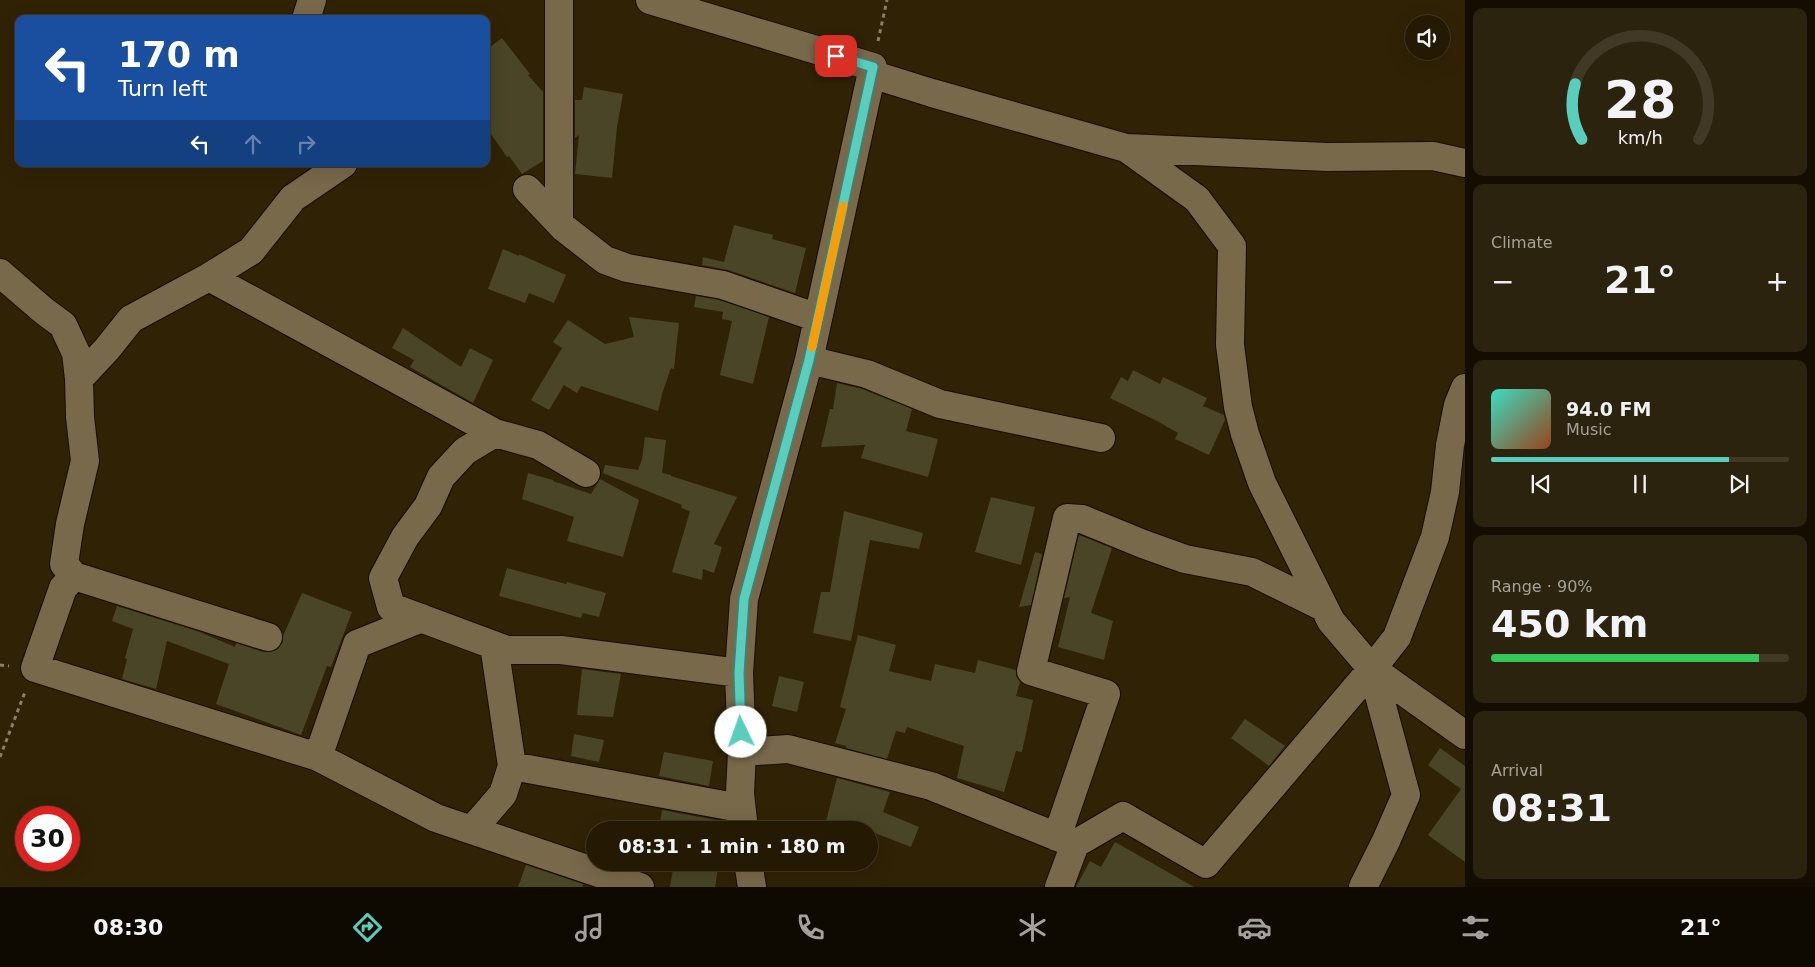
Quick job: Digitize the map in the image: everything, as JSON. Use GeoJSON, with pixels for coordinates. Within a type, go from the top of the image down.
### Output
{"type":"FeatureCollection","features":[{"type":"Feature","properties":{"kind":"street"},"geometry":{"type":"LineString","coordinates":[[307,15],[312,0]]}},
{"type":"Feature","properties":{"kind":"street"},"geometry":{"type":"LineString","coordinates":[[559,0],[559,222]]}},
{"type":"Feature","properties":{"kind":"street"},"geometry":{"type":"LineString","coordinates":[[650,0],[872,71],[932,94],[1126,148],[1327,157],[1433,156],[1465,163]]}},
{"type":"Feature","properties":{"kind":"street"},"geometry":{"type":"LineString","coordinates":[[512,766],[742,819],[739,673],[744,599],[809,360],[872,71]]}},
{"type":"Feature","properties":{"kind":"street"},"geometry":{"type":"LineString","coordinates":[[1126,148],[1197,199],[1232,246],[1230,345],[1240,416],[1262,484],[1331,621],[1372,669],[1465,735]]}},
{"type":"Feature","properties":{"kind":"street"},"geometry":{"type":"LineString","coordinates":[[79,379],[107,349],[131,319],[210,277],[251,251],[293,198],[339,167]]}},
{"type":"Feature","properties":{"kind":"street"},"geometry":{"type":"LineString","coordinates":[[527,189],[559,222],[605,260],[627,268],[723,285],[818,318]]}},
{"type":"Feature","properties":{"kind":"street"},"geometry":{"type":"LineString","coordinates":[[0,273],[63,325],[76,353],[85,462],[70,524],[64,564],[74,576],[268,637]]}},
{"type":"Feature","properties":{"kind":"street"},"geometry":{"type":"LineString","coordinates":[[210,277],[495,434],[538,445],[586,473]]}},
{"type":"Feature","properties":{"kind":"street"},"geometry":{"type":"LineString","coordinates":[[809,360],[867,374],[940,404],[1101,438]]}},
{"type":"Feature","properties":{"kind":"street"},"geometry":{"type":"LineString","coordinates":[[742,752],[788,749],[931,786],[1066,841],[1123,816],[1206,864],[1397,638],[1435,537],[1445,492],[1450,445],[1458,405],[1465,388]]}},
{"type":"Feature","properties":{"kind":"street"},"geometry":{"type":"LineString","coordinates":[[495,434],[465,451],[441,477],[428,506],[405,537],[383,578],[391,607],[507,650],[561,650],[739,673]]}},
{"type":"Feature","properties":{"kind":"street"},"geometry":{"type":"LineString","coordinates":[[1059,887],[1066,841],[1106,694],[1031,671],[1067,518],[1082,519],[1185,559],[1252,572],[1323,607]]}},
{"type":"Feature","properties":{"kind":"street"},"geometry":{"type":"LineString","coordinates":[[74,576],[63,588],[35,668],[318,757],[436,818],[640,887]]}},
{"type":"Feature","properties":{"kind":"street"},"geometry":{"type":"LineString","coordinates":[[318,757],[357,644],[422,618]]}},
{"type":"Feature","properties":{"kind":"street"},"geometry":{"type":"LineString","coordinates":[[472,830],[503,794],[512,766],[494,645]]}},
{"type":"Feature","properties":{"kind":"street"},"geometry":{"type":"LineString","coordinates":[[1363,887],[1406,795],[1372,669]]}},
{"type":"Feature","properties":{"kind":"street"},"geometry":{"type":"LineString","coordinates":[[749,871],[752,887]]}},
{"type":"Feature","properties":{"kind":"path"},"geometry":{"type":"LineString","coordinates":[[872,71],[887,0]]}},
{"type":"Feature","properties":{"kind":"path"},"geometry":{"type":"LineString","coordinates":[[0,757],[35,668]]}},
{"type":"Feature","properties":{"kind":"building"},"geometry":{"type":"Polygon","coordinates":[[[502,38],[530,74],[528,75],[543,92],[543,161],[522,174],[490,133],[490,47],[502,38]]]}},
{"type":"Feature","properties":{"kind":"building"},"geometry":{"type":"Polygon","coordinates":[[[584,87],[623,94],[617,127],[612,178],[575,174],[579,135],[575,138],[575,100],[582,100],[584,87]]]}},
{"type":"Feature","properties":{"kind":"building"},"geometry":{"type":"Polygon","coordinates":[[[734,225],[773,235],[772,239],[806,248],[795,293],[728,270],[702,265],[703,257],[724,262],[734,225]]]}},
{"type":"Feature","properties":{"kind":"building"},"geometry":{"type":"Polygon","coordinates":[[[503,249],[566,275],[554,303],[529,293],[525,303],[488,289],[503,249]]]}},
{"type":"Feature","properties":{"kind":"building"},"geometry":{"type":"Polygon","coordinates":[[[696,296],[719,300],[769,317],[753,384],[720,375],[732,321],[722,319],[723,312],[694,307],[696,296]]]}},
{"type":"Feature","properties":{"kind":"building"},"geometry":{"type":"Polygon","coordinates":[[[629,317],[679,323],[674,369],[671,368],[658,411],[581,386],[577,393],[564,385],[549,410],[531,400],[562,348],[553,342],[568,320],[605,344],[634,337],[629,317]]]}},
{"type":"Feature","properties":{"kind":"building"},"geometry":{"type":"Polygon","coordinates":[[[403,328],[461,367],[470,348],[493,360],[473,403],[410,367],[414,360],[392,348],[403,328]]]}},
{"type":"Feature","properties":{"kind":"building"},"geometry":{"type":"Polygon","coordinates":[[[1133,370],[1160,384],[1163,377],[1207,398],[1203,406],[1224,415],[1225,420],[1209,455],[1175,439],[1178,433],[1110,398],[1121,377],[1128,381],[1133,370]]]}},
{"type":"Feature","properties":{"kind":"building"},"geometry":{"type":"Polygon","coordinates":[[[837,383],[862,389],[912,409],[906,431],[938,439],[928,477],[861,458],[865,445],[821,447],[830,409],[833,409],[837,383]]]}},
{"type":"Feature","properties":{"kind":"building"},"geometry":{"type":"Polygon","coordinates":[[[645,437],[666,440],[662,473],[737,497],[714,544],[722,547],[714,573],[703,569],[702,580],[672,572],[690,511],[681,508],[682,505],[603,473],[605,465],[638,470],[642,459],[645,437]]]}},
{"type":"Feature","properties":{"kind":"building"},"geometry":{"type":"Polygon","coordinates":[[[528,473],[591,494],[600,479],[639,500],[623,557],[567,541],[574,517],[522,499],[528,473]]]}},
{"type":"Feature","properties":{"kind":"building"},"geometry":{"type":"Polygon","coordinates":[[[991,497],[1035,507],[1021,565],[975,552],[991,497]]]}},
{"type":"Feature","properties":{"kind":"building"},"geometry":{"type":"Polygon","coordinates":[[[844,511],[923,533],[919,549],[870,540],[851,641],[813,633],[821,592],[830,592],[844,511]]]}},
{"type":"Feature","properties":{"kind":"building"},"geometry":{"type":"Polygon","coordinates":[[[1079,535],[1112,548],[1091,613],[1113,621],[1104,660],[1058,647],[1070,597],[1064,598],[1079,535]]]}},
{"type":"Feature","properties":{"kind":"building"},"geometry":{"type":"Polygon","coordinates":[[[1035,552],[1042,554],[1031,605],[1019,607],[1035,552]]]}},
{"type":"Feature","properties":{"kind":"building"},"geometry":{"type":"Polygon","coordinates":[[[507,568],[606,593],[599,617],[583,613],[581,618],[499,596],[507,568]]]}},
{"type":"Feature","properties":{"kind":"building"},"geometry":{"type":"Polygon","coordinates":[[[302,593],[352,612],[331,667],[327,666],[301,735],[216,704],[229,664],[167,641],[156,689],[122,679],[127,659],[125,658],[133,629],[112,621],[117,606],[200,632],[235,647],[236,643],[263,652],[271,652],[278,649],[283,642],[283,636],[302,593]]]}},
{"type":"Feature","properties":{"kind":"building"},"geometry":{"type":"Polygon","coordinates":[[[858,635],[896,645],[889,671],[931,681],[935,664],[975,673],[978,660],[1016,670],[1016,676],[1020,682],[1016,696],[1033,700],[1022,752],[1016,751],[1004,792],[957,778],[964,746],[907,727],[905,733],[896,731],[887,759],[846,748],[846,746],[835,743],[846,709],[840,707],[858,635]]]}},
{"type":"Feature","properties":{"kind":"building"},"geometry":{"type":"Polygon","coordinates":[[[582,669],[621,674],[613,717],[577,715],[582,669]]]}},
{"type":"Feature","properties":{"kind":"building"},"geometry":{"type":"Polygon","coordinates":[[[779,676],[804,682],[797,712],[772,706],[779,676]]]}},
{"type":"Feature","properties":{"kind":"building"},"geometry":{"type":"Polygon","coordinates":[[[1245,719],[1285,746],[1269,766],[1231,738],[1245,719]]]}},
{"type":"Feature","properties":{"kind":"building"},"geometry":{"type":"Polygon","coordinates":[[[574,734],[604,740],[599,762],[571,756],[574,734]]]}},
{"type":"Feature","properties":{"kind":"building"},"geometry":{"type":"Polygon","coordinates":[[[1440,748],[1465,766],[1465,862],[1428,835],[1461,789],[1428,765],[1440,748]]]}},
{"type":"Feature","properties":{"kind":"building"},"geometry":{"type":"Polygon","coordinates":[[[664,752],[713,761],[709,786],[659,776],[664,752]]]}},
{"type":"Feature","properties":{"kind":"building"},"geometry":{"type":"Polygon","coordinates":[[[837,778],[890,792],[883,812],[919,827],[911,847],[878,834],[878,821],[826,821],[837,778]]]}},
{"type":"Feature","properties":{"kind":"building"},"geometry":{"type":"Polygon","coordinates":[[[662,810],[722,821],[660,821],[662,810]]]}},
{"type":"Feature","properties":{"kind":"building"},"geometry":{"type":"Polygon","coordinates":[[[1115,842],[1194,887],[1076,887],[1090,861],[1101,867],[1115,842]]]}},
{"type":"Feature","properties":{"kind":"building"},"geometry":{"type":"Polygon","coordinates":[[[526,865],[583,884],[582,887],[518,887],[526,865]]]}},
{"type":"Feature","properties":{"kind":"building"},"geometry":{"type":"Polygon","coordinates":[[[673,871],[718,871],[715,887],[670,887],[673,871]]]}},
{"type":"Feature","properties":{"kind":"slow traffic"},"geometry":{"type":"LineString","coordinates":[[812,347],[843,206]]}},
{"type":"Feature","properties":{"kind":"route"},"geometry":{"type":"LineString","coordinates":[[741,732],[739,673],[744,599],[809,360],[873,67],[836,56]]}}]}
